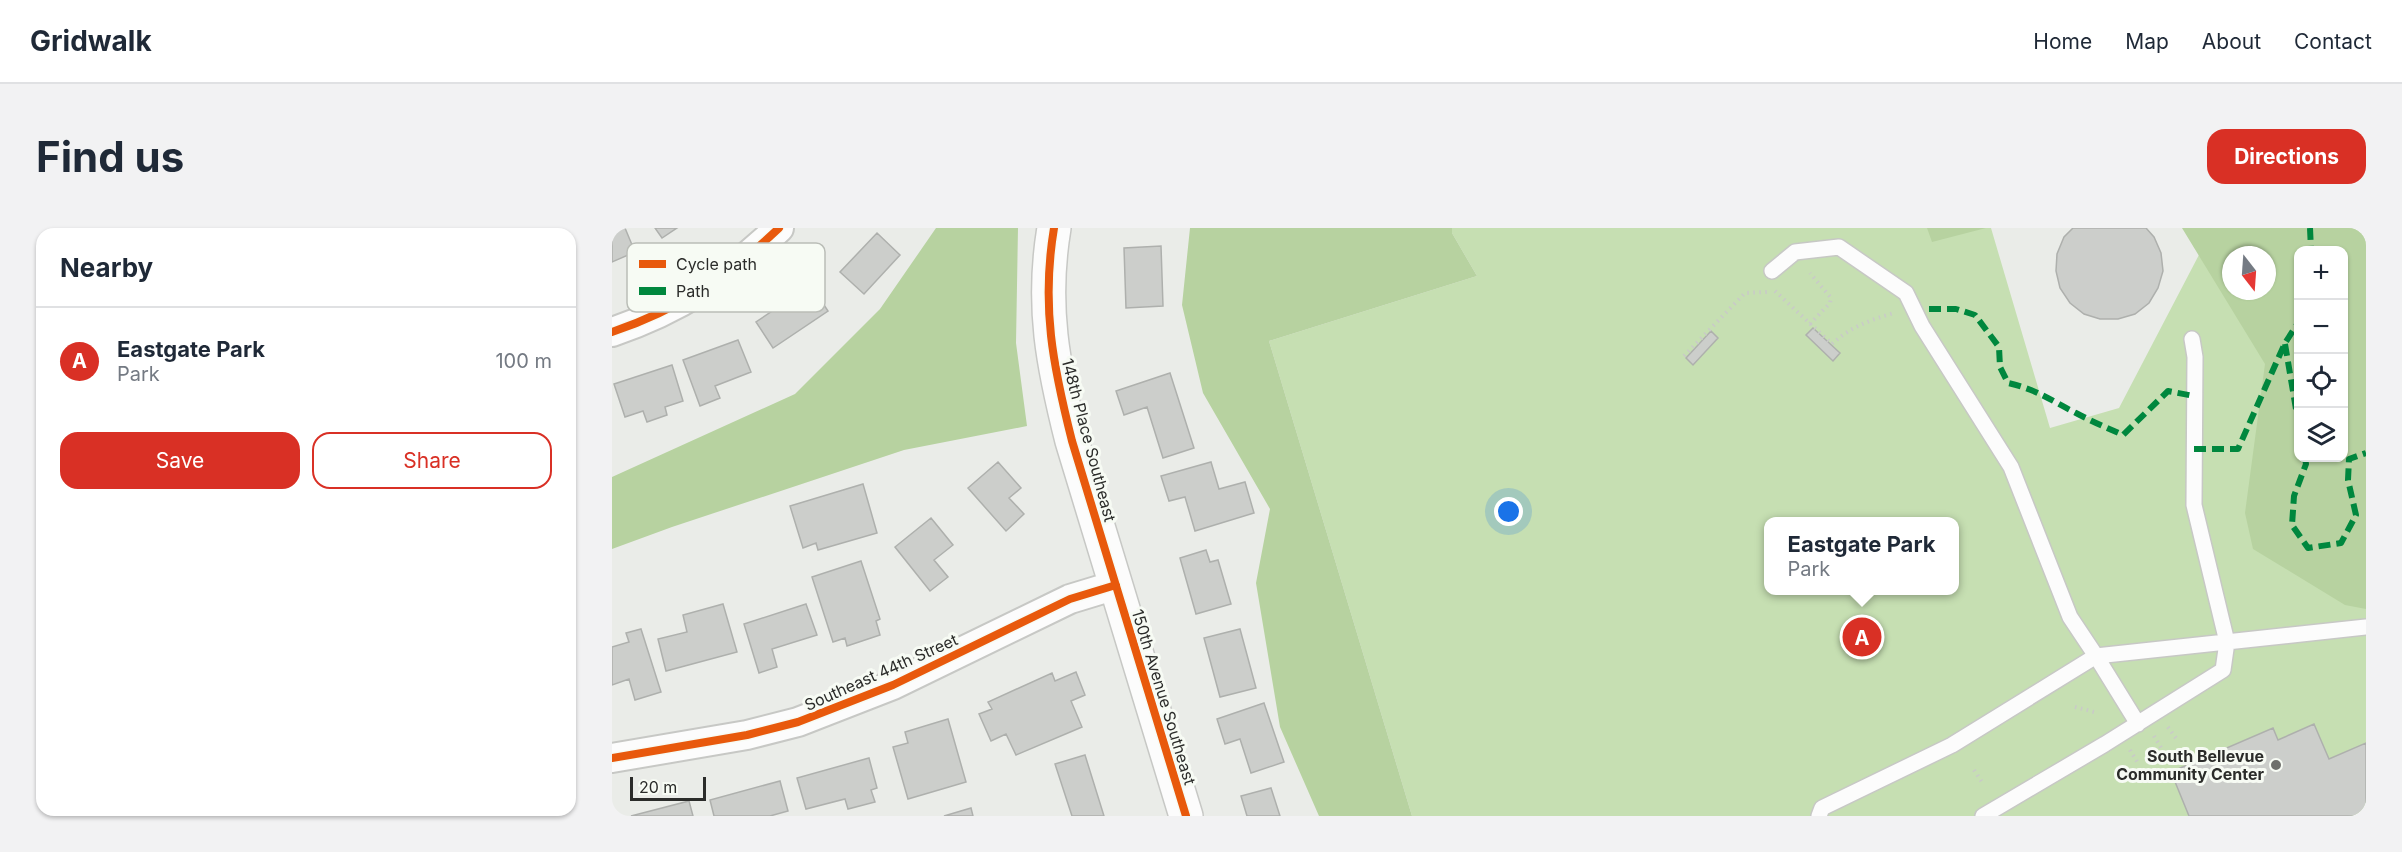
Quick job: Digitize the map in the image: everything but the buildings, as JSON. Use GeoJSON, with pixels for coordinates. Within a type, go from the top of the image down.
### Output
{"type":"FeatureCollection","features":[{"type":"Feature","properties":{"kind":"street"},"geometry":{"type":"LineString","coordinates":[[763,243],[779,228]]}},
{"type":"Feature","properties":{"kind":"street","name":"148th Place Southeast"},"geometry":{"type":"LineString","coordinates":[[1054,228],[1049,260],[1048,315],[1051,350],[1072,441],[1116,585]]}},
{"type":"Feature","properties":{"kind":"street"},"geometry":{"type":"LineString","coordinates":[[612,333],[662,312]]}},
{"type":"Feature","properties":{"kind":"street","name":"Southeast 44th Street"},"geometry":{"type":"LineString","coordinates":[[612,758],[747,735],[798,722],[893,685],[1070,599],[1116,585]]}},
{"type":"Feature","properties":{"kind":"street","name":"150th Avenue Southeast"},"geometry":{"type":"LineString","coordinates":[[1116,585],[1186,816]]}},
{"type":"Feature","properties":{"kind":"lane"},"geometry":{"type":"LineString","coordinates":[[1772,271],[1795,252],[1839,247],[1906,293],[1922,326],[2011,467],[2070,617],[2144,727]]}},
{"type":"Feature","properties":{"kind":"lane"},"geometry":{"type":"LineString","coordinates":[[1983,816],[2144,727],[2223,670],[2227,642],[2194,505],[2195,357],[2192,339]]}},
{"type":"Feature","properties":{"kind":"lane"},"geometry":{"type":"LineString","coordinates":[[1819,816],[1822,808],[1952,745],[2096,656],[2366,627]]}},
{"type":"Feature","properties":{"kind":"path"},"geometry":{"type":"LineString","coordinates":[[1810,273],[1831,298],[1830,303],[1810,324]]}},
{"type":"Feature","properties":{"kind":"path"},"geometry":{"type":"LineString","coordinates":[[1684,356],[1746,293],[1774,291],[1832,344],[1844,332],[1856,326],[1900,310]]}},
{"type":"Feature","properties":{"kind":"path"},"geometry":{"type":"LineString","coordinates":[[2075,707],[2094,712]]}},
{"type":"Feature","properties":{"kind":"path"},"geometry":{"type":"LineString","coordinates":[[2165,722],[2178,741]]}},
{"type":"Feature","properties":{"kind":"path"},"geometry":{"type":"LineString","coordinates":[[2144,727],[2163,750]]}},
{"type":"Feature","properties":{"kind":"path"},"geometry":{"type":"LineString","coordinates":[[2127,745],[2139,765]]}},
{"type":"Feature","properties":{"kind":"path"},"geometry":{"type":"LineString","coordinates":[[1974,770],[1982,782]]}},
{"type":"Feature","properties":{"kind":"green space"},"geometry":{"type":"Polygon","coordinates":[[[936,228],[1018,228],[1016,343],[1027,426],[904,450],[612,549],[612,477],[795,394],[880,309],[936,228]]]}},
{"type":"Feature","properties":{"kind":"green space"},"geometry":{"type":"Polygon","coordinates":[[[1190,228],[1452,228],[1452,233],[1477,276],[1269,341],[1412,816],[1319,816],[1280,727],[1256,583],[1270,509],[1203,393],[1182,305],[1190,228]]]}},
{"type":"Feature","properties":{"kind":"green space"},"geometry":{"type":"Polygon","coordinates":[[[1452,228],[1991,228],[2050,428],[2119,408],[2213,228],[2366,228],[2366,816],[1412,816],[1269,341],[1477,276],[1452,233],[1452,228]]]}},
{"type":"Feature","properties":{"kind":"green space"},"geometry":{"type":"Polygon","coordinates":[[[1927,228],[1986,228],[1932,242],[1927,228]]]}},
{"type":"Feature","properties":{"kind":"green space"},"geometry":{"type":"Polygon","coordinates":[[[2182,228],[2366,228],[2366,609],[2345,605],[2253,549],[2245,513],[2265,364],[2226,300],[2276,300],[2276,246],[2222,246],[2222,294],[2182,228]]]}},
{"type":"Feature","properties":{"kind":"marked path"},"geometry":{"type":"LineString","coordinates":[[2310,228],[2311,246]]}},
{"type":"Feature","properties":{"kind":"marked path"},"geometry":{"type":"LineString","coordinates":[[1929,309],[1956,309],[1975,315],[1999,347],[2000,367],[2008,383],[2036,392],[2123,435],[2168,391],[2194,396]]}},
{"type":"Feature","properties":{"kind":"marked path"},"geometry":{"type":"LineString","coordinates":[[2194,449],[2238,449],[2285,343],[2294,329]]}},
{"type":"Feature","properties":{"kind":"marked path"},"geometry":{"type":"LineString","coordinates":[[2285,344],[2296,408]]}},
{"type":"Feature","properties":{"kind":"marked path"},"geometry":{"type":"LineString","coordinates":[[2306,462],[2294,496],[2292,525],[2308,548],[2341,543],[2356,515],[2348,480],[2349,459],[2366,453]]}},
{"type":"Feature","properties":{"kind":"cycle path"},"geometry":{"type":"LineString","coordinates":[[763,243],[779,228]]}},
{"type":"Feature","properties":{"kind":"cycle path"},"geometry":{"type":"LineString","coordinates":[[1054,228],[1050,256],[1049,310],[1051,336],[1065,414],[1186,816]]}},
{"type":"Feature","properties":{"kind":"cycle path"},"geometry":{"type":"LineString","coordinates":[[612,332],[661,312]]}},
{"type":"Feature","properties":{"kind":"cycle path"},"geometry":{"type":"LineString","coordinates":[[612,758],[747,735],[798,722],[893,685],[1070,599],[1116,585]]}},
{"type":"Feature","properties":{"kind":"place","name":"Eastgate Park"},"geometry":{"type":"Point","coordinates":[1862,637]}},
{"type":"Feature","properties":{"kind":"place","name":"South Bellevue Community Center"},"geometry":{"type":"Point","coordinates":[2276,765]}}]}
